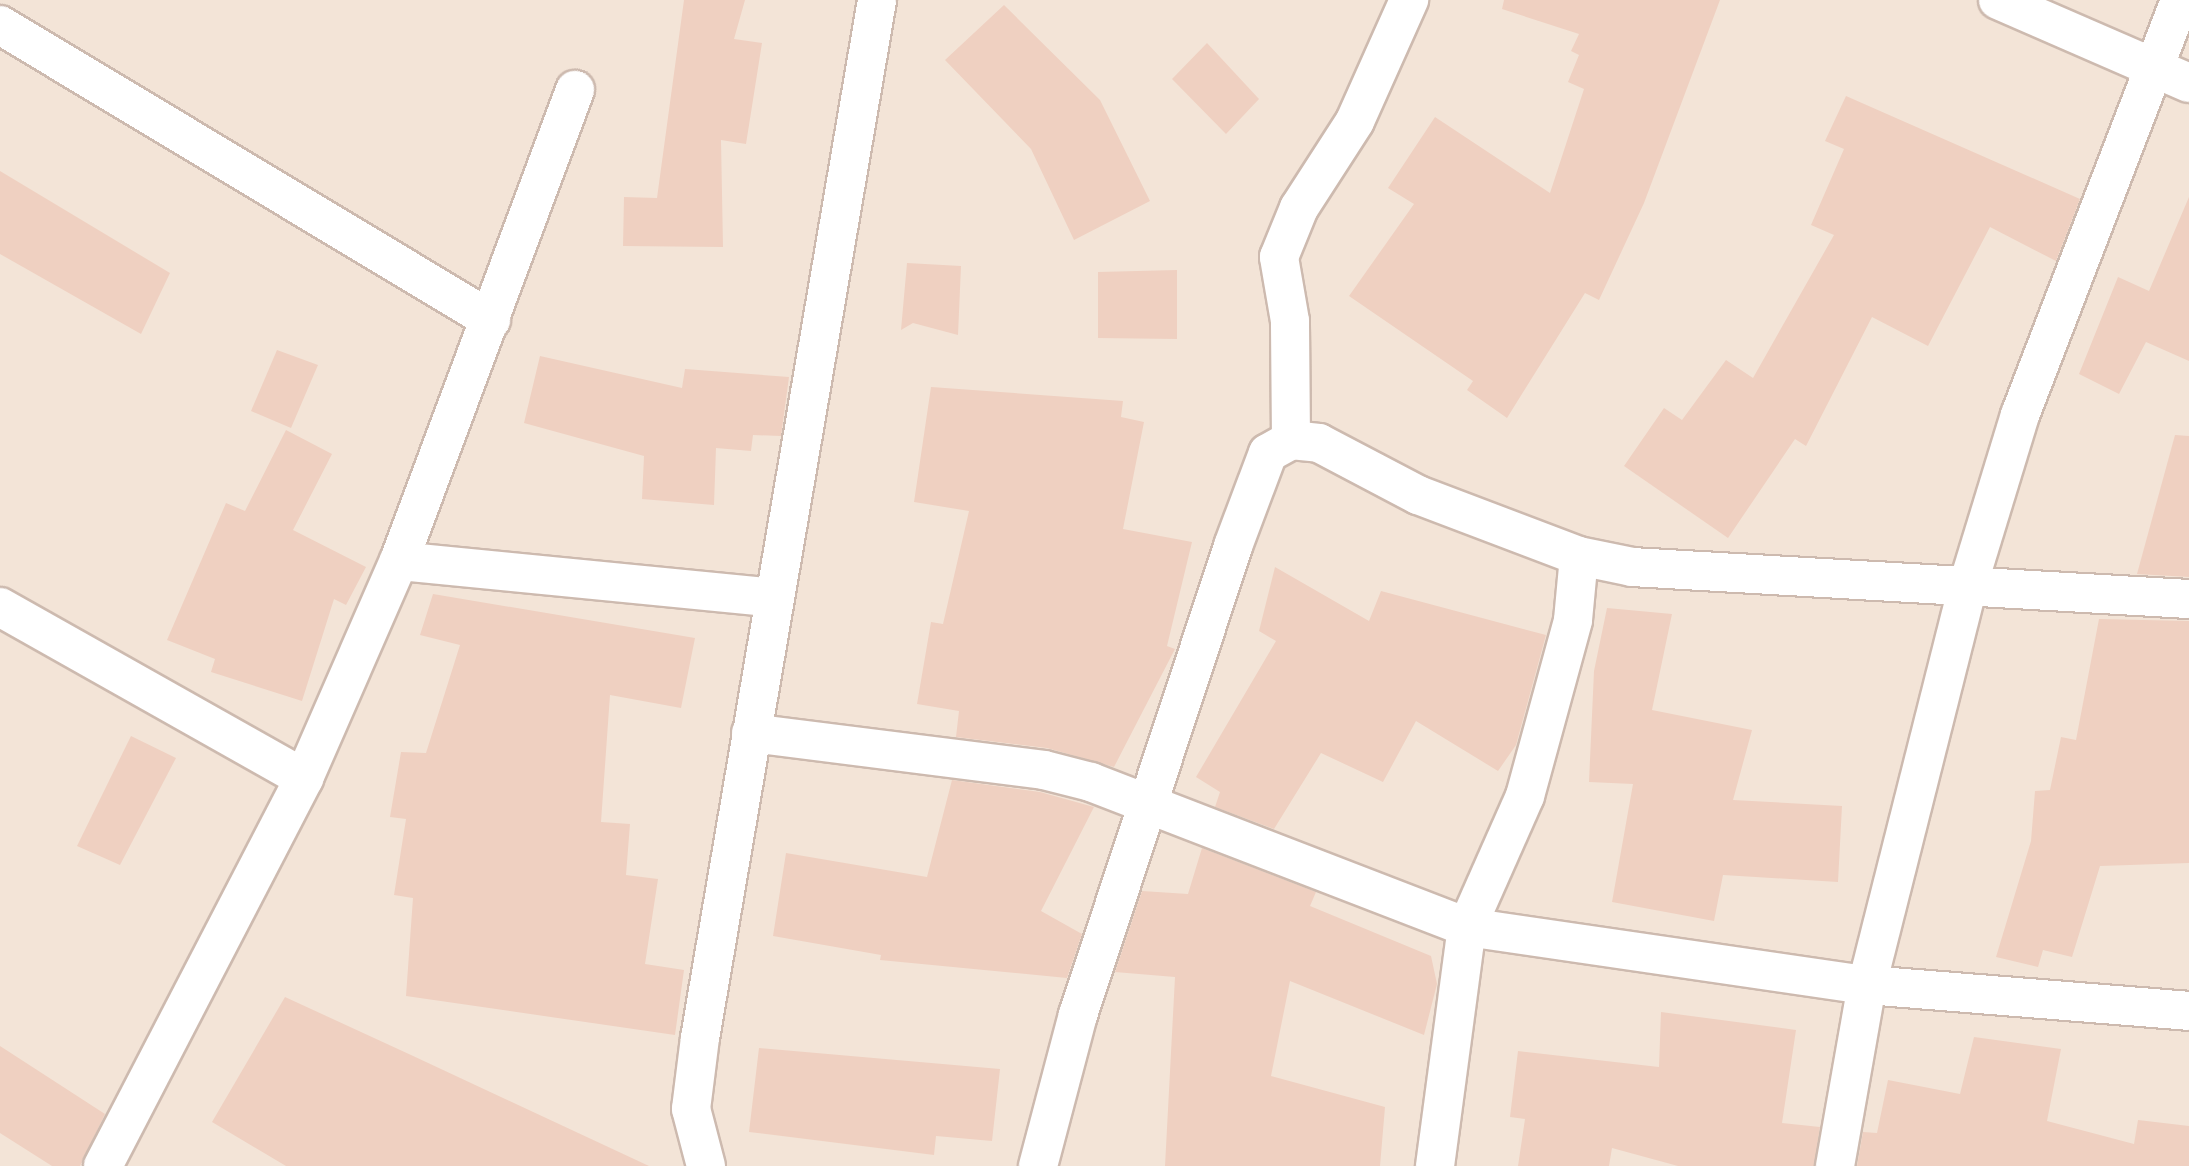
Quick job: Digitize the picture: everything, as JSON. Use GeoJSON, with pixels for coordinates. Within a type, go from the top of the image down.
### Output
{"type":"FeatureCollection","features":[{"type":"Feature","properties":{"kind":"street"},"geometry":{"type":"LineString","coordinates":[[706,1166],[691,1109],[751,733],[877,0]]}},
{"type":"Feature","properties":{"kind":"street"},"geometry":{"type":"LineString","coordinates":[[1291,440],[1290,321],[1279,257],[1299,208],[1355,121],[1409,0]]}},
{"type":"Feature","properties":{"kind":"street"},"geometry":{"type":"LineString","coordinates":[[1998,0],[2189,83]]}},
{"type":"Feature","properties":{"kind":"street"},"geometry":{"type":"LineString","coordinates":[[1835,1166],[1867,985],[1968,585],[2020,415],[2180,0]]}},
{"type":"Feature","properties":{"kind":"street"},"geometry":{"type":"LineString","coordinates":[[0,25],[491,320]]}},
{"type":"Feature","properties":{"kind":"street"},"geometry":{"type":"LineString","coordinates":[[103,1166],[304,778],[399,561],[575,90]]}},
{"type":"Feature","properties":{"kind":"street"},"geometry":{"type":"LineString","coordinates":[[1038,1166],[1077,1014],[1268,453],[1291,440],[1319,443],[1418,495],[1579,555],[1632,567],[2189,599]]}},
{"type":"Feature","properties":{"kind":"street"},"geometry":{"type":"LineString","coordinates":[[1435,1166],[1468,927],[1525,796],[1573,621],[1579,555]]}},
{"type":"Feature","properties":{"kind":"street"},"geometry":{"type":"LineString","coordinates":[[399,561],[774,598]]}},
{"type":"Feature","properties":{"kind":"street"},"geometry":{"type":"LineString","coordinates":[[0,607],[304,778]]}},
{"type":"Feature","properties":{"kind":"street"},"geometry":{"type":"LineString","coordinates":[[751,733],[1044,770],[1147,803],[1468,927],[1867,985],[2189,1011]]}},
{"type":"Feature","properties":{"kind":"shaded area"},"geometry":{"type":"Polygon","coordinates":[[[0,0],[2189,0],[2189,1166],[0,1166],[0,0]]]}},
{"type":"Feature","properties":{"kind":"building"},"geometry":{"type":"Polygon","coordinates":[[[684,0],[745,0],[734,39],[762,43],[746,144],[721,140],[723,247],[623,246],[624,197],[657,198],[684,0]]]}},
{"type":"Feature","properties":{"kind":"building"},"geometry":{"type":"Polygon","coordinates":[[[1504,0],[1720,0],[1644,203],[1599,300],[1585,293],[1507,418],[1467,390],[1473,381],[1349,296],[1414,204],[1388,188],[1435,117],[1550,193],[1584,89],[1568,82],[1579,55],[1571,51],[1579,34],[1502,9],[1504,0]]]}},
{"type":"Feature","properties":{"kind":"building"},"geometry":{"type":"Polygon","coordinates":[[[1004,5],[1100,100],[1150,201],[1074,240],[1031,149],[945,60],[1004,5]]]}},
{"type":"Feature","properties":{"kind":"building"},"geometry":{"type":"Polygon","coordinates":[[[1207,43],[1259,99],[1226,134],[1172,79],[1207,43]]]}},
{"type":"Feature","properties":{"kind":"building"},"geometry":{"type":"Polygon","coordinates":[[[1846,96],[2080,199],[2056,261],[1990,227],[1928,346],[1872,317],[1806,446],[1795,439],[1728,538],[1624,466],[1664,408],[1682,420],[1726,360],[1753,378],[1834,235],[1811,225],[1844,149],[1825,141],[1846,96]]]}},
{"type":"Feature","properties":{"kind":"building"},"geometry":{"type":"Polygon","coordinates":[[[0,171],[170,273],[141,334],[0,254],[0,171]]]}},
{"type":"Feature","properties":{"kind":"building"},"geometry":{"type":"Polygon","coordinates":[[[2189,197],[2189,361],[2146,342],[2119,394],[2079,374],[2118,277],[2149,291],[2189,197]]]}},
{"type":"Feature","properties":{"kind":"building"},"geometry":{"type":"Polygon","coordinates":[[[907,263],[961,266],[958,335],[913,323],[901,330],[907,263]]]}},
{"type":"Feature","properties":{"kind":"building"},"geometry":{"type":"Polygon","coordinates":[[[1177,270],[1177,339],[1098,338],[1098,272],[1177,270]]]}},
{"type":"Feature","properties":{"kind":"building"},"geometry":{"type":"Polygon","coordinates":[[[277,350],[318,365],[291,428],[251,411],[277,350]]]}},
{"type":"Feature","properties":{"kind":"building"},"geometry":{"type":"Polygon","coordinates":[[[540,356],[682,388],[685,369],[789,377],[781,436],[753,435],[751,451],[716,448],[714,505],[642,499],[644,456],[524,423],[540,356]]]}},
{"type":"Feature","properties":{"kind":"building"},"geometry":{"type":"Polygon","coordinates":[[[931,387],[1123,401],[1121,417],[1144,422],[1123,529],[1192,542],[1167,646],[1175,649],[1114,767],[1047,748],[956,737],[959,711],[917,704],[931,622],[943,624],[969,511],[914,502],[931,387]]]}},
{"type":"Feature","properties":{"kind":"building"},"geometry":{"type":"Polygon","coordinates":[[[286,430],[332,454],[293,530],[366,567],[346,605],[334,599],[302,701],[211,672],[215,659],[167,640],[226,503],[245,511],[286,430]]]}},
{"type":"Feature","properties":{"kind":"building"},"geometry":{"type":"Polygon","coordinates":[[[2175,435],[2189,436],[2189,577],[2137,574],[2175,435]]]}},
{"type":"Feature","properties":{"kind":"building"},"geometry":{"type":"Polygon","coordinates":[[[1275,567],[1369,621],[1381,591],[1546,635],[1516,745],[1498,771],[1416,721],[1383,782],[1321,753],[1274,829],[1215,807],[1220,792],[1196,777],[1276,641],[1259,631],[1275,567]]]}},
{"type":"Feature","properties":{"kind":"building"},"geometry":{"type":"Polygon","coordinates":[[[433,594],[695,638],[681,708],[610,695],[601,822],[630,824],[626,875],[658,879],[645,964],[684,970],[675,1035],[406,996],[413,898],[394,895],[406,819],[390,817],[401,752],[426,753],[460,645],[420,635],[433,594]]]}},
{"type":"Feature","properties":{"kind":"building"},"geometry":{"type":"Polygon","coordinates":[[[1607,608],[1672,614],[1652,710],[1752,730],[1733,800],[1842,806],[1838,882],[1723,875],[1714,921],[1612,902],[1633,784],[1589,782],[1594,671],[1607,608]]]}},
{"type":"Feature","properties":{"kind":"building"},"geometry":{"type":"Polygon","coordinates":[[[2099,619],[2189,621],[2189,863],[2100,866],[2072,957],[2043,950],[2038,967],[1996,957],[2031,841],[2035,791],[2050,790],[2061,737],[2076,740],[2099,619]]]}},
{"type":"Feature","properties":{"kind":"building"},"geometry":{"type":"Polygon","coordinates":[[[131,736],[176,758],[120,865],[77,846],[131,736]]]}},
{"type":"Feature","properties":{"kind":"building"},"geometry":{"type":"Polygon","coordinates":[[[952,780],[1040,792],[1094,807],[1041,911],[1082,934],[1067,978],[880,960],[881,955],[773,936],[786,853],[927,877],[952,780]]]}},
{"type":"Feature","properties":{"kind":"building"},"geometry":{"type":"Polygon","coordinates":[[[1202,848],[1316,892],[1310,906],[1431,956],[1437,984],[1424,1035],[1290,981],[1271,1076],[1385,1107],[1380,1166],[1165,1166],[1175,977],[1115,972],[1142,891],[1188,894],[1202,848]]]}},
{"type":"Feature","properties":{"kind":"building"},"geometry":{"type":"Polygon","coordinates":[[[285,997],[649,1166],[286,1166],[212,1122],[285,997]]]}},
{"type":"Feature","properties":{"kind":"building"},"geometry":{"type":"Polygon","coordinates":[[[1661,1012],[1796,1030],[1782,1123],[1820,1127],[1814,1166],[1678,1166],[1612,1148],[1609,1166],[1518,1166],[1525,1119],[1510,1117],[1518,1051],[1659,1067],[1661,1012]]]}},
{"type":"Feature","properties":{"kind":"building"},"geometry":{"type":"Polygon","coordinates":[[[1974,1037],[2061,1049],[2047,1121],[2134,1144],[2138,1120],[2189,1126],[2189,1166],[1857,1166],[1863,1132],[1877,1133],[1888,1080],[1960,1094],[1974,1037]]]}},
{"type":"Feature","properties":{"kind":"building"},"geometry":{"type":"Polygon","coordinates":[[[0,1046],[105,1114],[80,1166],[52,1166],[0,1133],[0,1046]]]}},
{"type":"Feature","properties":{"kind":"building"},"geometry":{"type":"Polygon","coordinates":[[[759,1048],[1000,1069],[992,1141],[936,1136],[934,1155],[749,1132],[759,1048]]]}}]}
